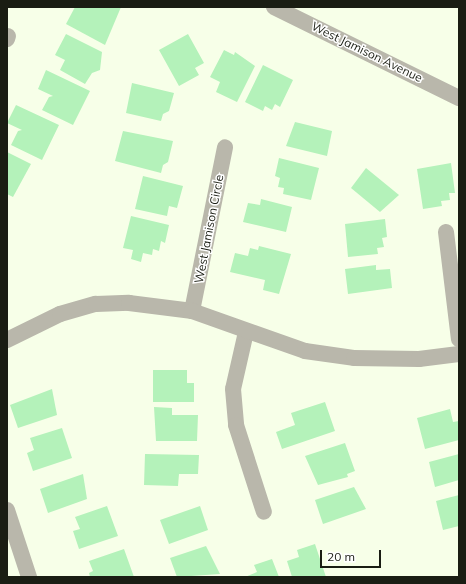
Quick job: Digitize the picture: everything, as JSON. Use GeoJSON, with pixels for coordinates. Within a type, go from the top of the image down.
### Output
{"type":"FeatureCollection","features":[{"type":"Feature","properties":{"kind":"street","name":"West Jamison Avenue"},"geometry":{"type":"LineString","coordinates":[[274,7],[459,98]]}},
{"type":"Feature","properties":{"kind":"street","name":"West Jamison Circle"},"geometry":{"type":"LineString","coordinates":[[192,311],[225,148]]}},
{"type":"Feature","properties":{"kind":"street"},"geometry":{"type":"LineString","coordinates":[[446,232],[459,339]]}},
{"type":"Feature","properties":{"kind":"street"},"geometry":{"type":"LineString","coordinates":[[7,340],[60,314],[96,304],[128,303],[192,311],[246,332],[305,352],[354,358],[419,359],[459,354]]}},
{"type":"Feature","properties":{"kind":"street"},"geometry":{"type":"LineString","coordinates":[[246,332],[233,389],[236,425],[264,512]]}},
{"type":"Feature","properties":{"kind":"street"},"geometry":{"type":"LineString","coordinates":[[7,510],[29,577]]}},
{"type":"Feature","properties":{"kind":"building"},"geometry":{"type":"Polygon","coordinates":[[[75,7],[121,7],[105,45],[66,24],[75,7]]]}},
{"type":"Feature","properties":{"kind":"building"},"geometry":{"type":"Polygon","coordinates":[[[66,34],[102,52],[100,70],[92,73],[85,84],[60,70],[65,60],[55,55],[66,34]]]}},
{"type":"Feature","properties":{"kind":"building"},"geometry":{"type":"Polygon","coordinates":[[[188,34],[204,63],[195,68],[199,75],[179,86],[159,50],[188,34]]]}},
{"type":"Feature","properties":{"kind":"building"},"geometry":{"type":"Polygon","coordinates":[[[224,50],[234,55],[235,52],[255,66],[237,102],[216,92],[220,82],[210,77],[224,50]]]}},
{"type":"Feature","properties":{"kind":"building"},"geometry":{"type":"Polygon","coordinates":[[[263,65],[293,80],[280,107],[275,104],[272,110],[265,106],[263,111],[245,102],[263,65]]]}},
{"type":"Feature","properties":{"kind":"building"},"geometry":{"type":"Polygon","coordinates":[[[46,70],[90,91],[73,125],[42,110],[49,97],[53,96],[38,89],[46,70]]]}},
{"type":"Feature","properties":{"kind":"building"},"geometry":{"type":"Polygon","coordinates":[[[132,83],[174,93],[169,111],[163,114],[161,121],[126,113],[132,83]]]}},
{"type":"Feature","properties":{"kind":"building"},"geometry":{"type":"Polygon","coordinates":[[[16,105],[59,125],[42,160],[11,145],[18,131],[22,130],[7,123],[16,105]]]}},
{"type":"Feature","properties":{"kind":"building"},"geometry":{"type":"Polygon","coordinates":[[[295,122],[332,131],[327,156],[286,146],[295,122]]]}},
{"type":"Feature","properties":{"kind":"building"},"geometry":{"type":"Polygon","coordinates":[[[123,131],[173,141],[168,162],[163,165],[161,173],[115,161],[123,131]]]}},
{"type":"Feature","properties":{"kind":"building"},"geometry":{"type":"Polygon","coordinates":[[[7,152],[31,164],[13,197],[7,194],[7,152]]]}},
{"type":"Feature","properties":{"kind":"building"},"geometry":{"type":"Polygon","coordinates":[[[279,158],[319,168],[311,200],[283,194],[284,188],[278,187],[280,178],[275,176],[279,158]]]}},
{"type":"Feature","properties":{"kind":"building"},"geometry":{"type":"Polygon","coordinates":[[[451,163],[455,193],[449,193],[450,200],[441,201],[442,206],[423,209],[417,169],[451,163]]]}},
{"type":"Feature","properties":{"kind":"building"},"geometry":{"type":"Polygon","coordinates":[[[366,168],[399,195],[380,212],[351,188],[366,168]]]}},
{"type":"Feature","properties":{"kind":"building"},"geometry":{"type":"Polygon","coordinates":[[[143,176],[183,186],[177,208],[169,206],[167,216],[135,209],[143,176]]]}},
{"type":"Feature","properties":{"kind":"building"},"geometry":{"type":"Polygon","coordinates":[[[261,199],[292,207],[286,232],[243,222],[248,203],[260,205],[261,199]]]}},
{"type":"Feature","properties":{"kind":"building"},"geometry":{"type":"Polygon","coordinates":[[[131,216],[169,225],[165,243],[161,241],[159,251],[153,249],[152,255],[143,253],[141,262],[131,259],[133,250],[123,248],[131,216]]]}},
{"type":"Feature","properties":{"kind":"building"},"geometry":{"type":"Polygon","coordinates":[[[385,219],[387,237],[382,238],[384,247],[377,248],[378,254],[348,257],[345,224],[385,219]]]}},
{"type":"Feature","properties":{"kind":"building"},"geometry":{"type":"Polygon","coordinates":[[[259,246],[291,254],[279,294],[263,290],[265,280],[230,272],[235,253],[248,256],[250,248],[258,250],[259,246]]]}},
{"type":"Feature","properties":{"kind":"building"},"geometry":{"type":"Polygon","coordinates":[[[376,265],[376,270],[390,269],[392,288],[348,294],[345,269],[376,265]]]}},
{"type":"Feature","properties":{"kind":"building"},"geometry":{"type":"Polygon","coordinates":[[[153,370],[187,370],[187,383],[194,383],[194,402],[153,402],[153,370]]]}},
{"type":"Feature","properties":{"kind":"building"},"geometry":{"type":"Polygon","coordinates":[[[52,389],[57,415],[18,428],[10,405],[52,389]]]}},
{"type":"Feature","properties":{"kind":"building"},"geometry":{"type":"Polygon","coordinates":[[[325,402],[335,431],[282,449],[276,432],[295,425],[291,413],[325,402]]]}},
{"type":"Feature","properties":{"kind":"building"},"geometry":{"type":"Polygon","coordinates":[[[154,407],[172,408],[172,415],[198,415],[197,441],[156,441],[154,407]]]}},
{"type":"Feature","properties":{"kind":"building"},"geometry":{"type":"Polygon","coordinates":[[[450,409],[453,422],[459,421],[459,440],[425,449],[417,418],[450,409]]]}},
{"type":"Feature","properties":{"kind":"building"},"geometry":{"type":"Polygon","coordinates":[[[62,428],[72,458],[33,471],[27,453],[34,450],[30,438],[62,428]]]}},
{"type":"Feature","properties":{"kind":"building"},"geometry":{"type":"Polygon","coordinates":[[[345,443],[355,471],[347,474],[348,477],[318,485],[305,456],[345,443]]]}},
{"type":"Feature","properties":{"kind":"building"},"geometry":{"type":"Polygon","coordinates":[[[145,454],[199,455],[198,474],[179,474],[178,486],[144,485],[145,454]]]}},
{"type":"Feature","properties":{"kind":"building"},"geometry":{"type":"Polygon","coordinates":[[[459,454],[459,480],[435,487],[429,462],[459,454]]]}},
{"type":"Feature","properties":{"kind":"building"},"geometry":{"type":"Polygon","coordinates":[[[83,474],[87,499],[48,513],[40,489],[83,474]]]}},
{"type":"Feature","properties":{"kind":"building"},"geometry":{"type":"Polygon","coordinates":[[[354,487],[366,509],[323,524],[315,500],[354,487]]]}},
{"type":"Feature","properties":{"kind":"building"},"geometry":{"type":"Polygon","coordinates":[[[459,495],[459,526],[443,530],[436,501],[459,495]]]}},
{"type":"Feature","properties":{"kind":"building"},"geometry":{"type":"Polygon","coordinates":[[[107,506],[118,536],[79,549],[73,531],[80,529],[75,517],[107,506]]]}},
{"type":"Feature","properties":{"kind":"building"},"geometry":{"type":"Polygon","coordinates":[[[200,506],[208,530],[169,544],[160,520],[200,506]]]}},
{"type":"Feature","properties":{"kind":"building"},"geometry":{"type":"Polygon","coordinates":[[[315,544],[326,577],[292,577],[287,561],[299,557],[297,550],[315,544]]]}},
{"type":"Feature","properties":{"kind":"building"},"geometry":{"type":"Polygon","coordinates":[[[206,546],[220,574],[177,577],[170,558],[206,546]]]}},
{"type":"Feature","properties":{"kind":"building"},"geometry":{"type":"Polygon","coordinates":[[[124,549],[134,577],[90,577],[89,573],[93,571],[89,561],[124,549]]]}},
{"type":"Feature","properties":{"kind":"building"},"geometry":{"type":"Polygon","coordinates":[[[272,559],[279,577],[245,577],[257,572],[254,565],[272,559]]]}}]}
